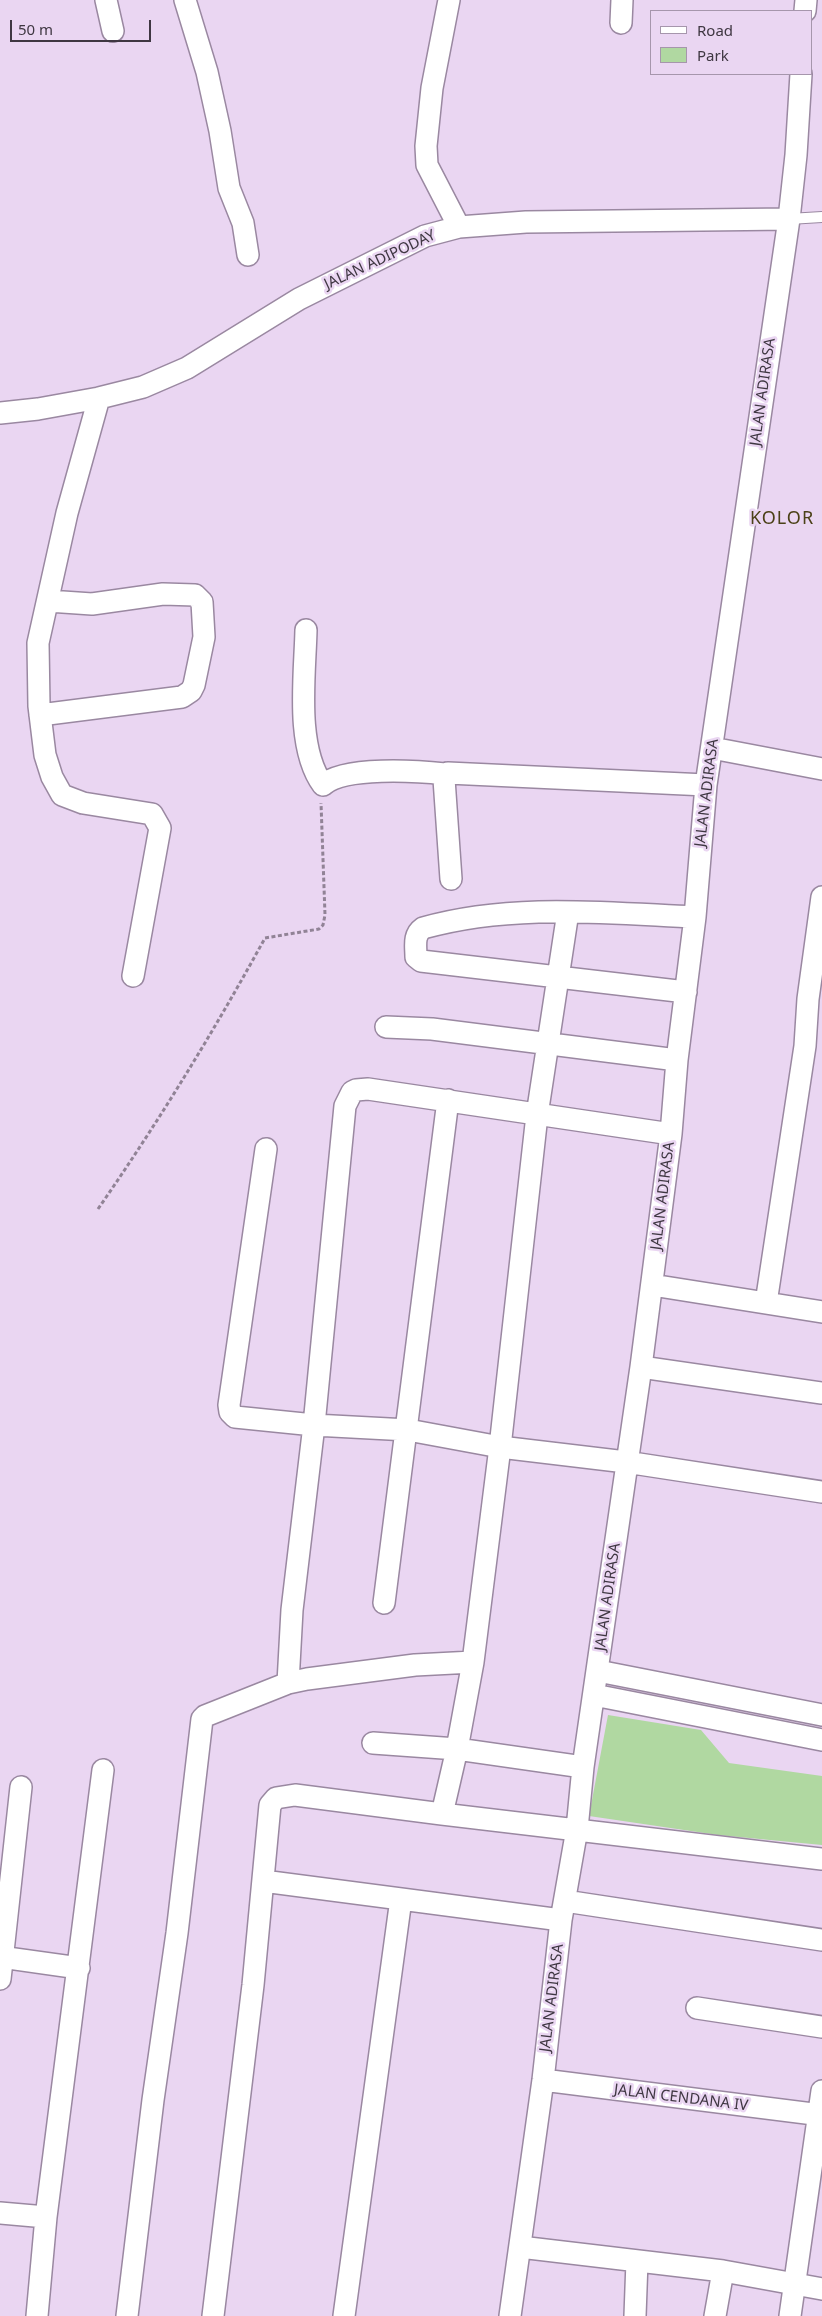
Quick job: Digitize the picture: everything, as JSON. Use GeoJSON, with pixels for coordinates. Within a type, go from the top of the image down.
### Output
{"type":"FeatureCollection","features":[{"type":"Feature","properties":{"kind":"street"},"geometry":{"type":"LineString","coordinates":[[106,0],[113,31]]}},
{"type":"Feature","properties":{"kind":"street"},"geometry":{"type":"LineString","coordinates":[[185,0],[208,76],[220,131],[229,188],[243,223],[248,255]]}},
{"type":"Feature","properties":{"kind":"street"},"geometry":{"type":"LineString","coordinates":[[449,0],[432,88],[426,146],[428,165],[459,227]]}},
{"type":"Feature","properties":{"kind":"street"},"geometry":{"type":"LineString","coordinates":[[621,23],[622,0]]}},
{"type":"Feature","properties":{"kind":"street","name":"JALAN ADIRASA"},"geometry":{"type":"LineString","coordinates":[[510,2316],[543,2080],[563,1911],[577,1829],[583,1767],[641,1368],[672,1134],[677,1060],[695,917],[706,785],[789,219],[796,155],[801,75]]}},
{"type":"Feature","properties":{"kind":"street","name":"JALAN ADIPODAY"},"geometry":{"type":"LineString","coordinates":[[0,413],[38,409],[99,398],[143,387],[187,368],[299,299],[425,236],[459,227],[526,222],[789,219]]}},
{"type":"Feature","properties":{"kind":"street"},"geometry":{"type":"LineString","coordinates":[[99,398],[67,513],[38,643],[40,715],[45,755],[52,777],[62,795],[83,803],[152,814],[160,828],[133,976]]}},
{"type":"Feature","properties":{"kind":"street"},"geometry":{"type":"LineString","coordinates":[[40,715],[182,697],[191,691],[194,685],[204,636],[202,602],[195,595],[163,594],[92,604],[48,601]]}},
{"type":"Feature","properties":{"kind":"street"},"geometry":{"type":"LineString","coordinates":[[306,630],[305,717],[310,762],[314,773],[323,785],[330,779],[344,775],[421,772],[507,774],[706,785]]}},
{"type":"Feature","properties":{"kind":"street"},"geometry":{"type":"LineString","coordinates":[[712,748],[822,769]]}},
{"type":"Feature","properties":{"kind":"street"},"geometry":{"type":"LineString","coordinates":[[445,774],[451,879]]}},
{"type":"Feature","properties":{"kind":"street"},"geometry":{"type":"LineString","coordinates":[[766,1303],[805,1046],[808,999],[822,896]]}},
{"type":"Feature","properties":{"kind":"street"},"geometry":{"type":"LineString","coordinates":[[686,992],[421,961],[416,957],[416,938],[419,930],[423,928],[452,920],[502,913],[568,912],[695,917]]}},
{"type":"Feature","properties":{"kind":"street"},"geometry":{"type":"LineString","coordinates":[[442,1814],[457,1749],[473,1662],[500,1447],[537,1115],[568,912]]}},
{"type":"Feature","properties":{"kind":"street"},"geometry":{"type":"LineString","coordinates":[[386,1026],[677,1060]]}},
{"type":"Feature","properties":{"kind":"street"},"geometry":{"type":"LineString","coordinates":[[288,1683],[292,1610],[314,1425],[344,1106],[347,1098],[352,1092],[363,1089],[672,1134]]}},
{"type":"Feature","properties":{"kind":"street"},"geometry":{"type":"LineString","coordinates":[[384,1603],[408,1430],[421,1302],[448,1100]]}},
{"type":"Feature","properties":{"kind":"street"},"geometry":{"type":"LineString","coordinates":[[266,1149],[230,1412],[235,1417],[314,1425],[408,1430],[500,1447],[626,1462],[822,1492]]}},
{"type":"Feature","properties":{"kind":"street"},"geometry":{"type":"LineString","coordinates":[[652,1285],[822,1312]]}},
{"type":"Feature","properties":{"kind":"street"},"geometry":{"type":"LineString","coordinates":[[641,1368],[822,1393]]}},
{"type":"Feature","properties":{"kind":"street"},"geometry":{"type":"LineString","coordinates":[[127,2316],[153,2100],[177,1933],[200,1725],[205,1716],[288,1683],[307,1678],[415,1665],[473,1662]]}},
{"type":"Feature","properties":{"kind":"street"},"geometry":{"type":"LineString","coordinates":[[598,1671],[822,1715]]}},
{"type":"Feature","properties":{"kind":"street"},"geometry":{"type":"LineString","coordinates":[[594,1695],[822,1740]]}},
{"type":"Feature","properties":{"kind":"street"},"geometry":{"type":"LineString","coordinates":[[373,1743],[457,1749],[583,1767]]}},
{"type":"Feature","properties":{"kind":"street"},"geometry":{"type":"LineString","coordinates":[[38,2316],[46,2217],[103,1770]]}},
{"type":"Feature","properties":{"kind":"street"},"geometry":{"type":"LineString","coordinates":[[0,1979],[21,1787]]}},
{"type":"Feature","properties":{"kind":"street"},"geometry":{"type":"LineString","coordinates":[[213,2316],[253,1985],[270,1805],[276,1798],[295,1795],[822,1859]]}},
{"type":"Feature","properties":{"kind":"street"},"geometry":{"type":"LineString","coordinates":[[263,1880],[401,1899],[563,1911],[822,1940]]}},
{"type":"Feature","properties":{"kind":"street"},"geometry":{"type":"LineString","coordinates":[[344,2316],[401,1899]]}},
{"type":"Feature","properties":{"kind":"street"},"geometry":{"type":"LineString","coordinates":[[1,1957],[79,1968]]}},
{"type":"Feature","properties":{"kind":"street"},"geometry":{"type":"LineString","coordinates":[[697,2008],[822,2027]]}},
{"type":"Feature","properties":{"kind":"street","name":"JALAN CENDANA IV"},"geometry":{"type":"LineString","coordinates":[[543,2080],[820,2115]]}},
{"type":"Feature","properties":{"kind":"street"},"geometry":{"type":"LineString","coordinates":[[790,2316],[822,2091]]}},
{"type":"Feature","properties":{"kind":"street"},"geometry":{"type":"LineString","coordinates":[[0,2213],[46,2217]]}},
{"type":"Feature","properties":{"kind":"street"},"geometry":{"type":"LineString","coordinates":[[520,2247],[723,2271],[822,2289]]}},
{"type":"Feature","properties":{"kind":"street"},"geometry":{"type":"LineString","coordinates":[[634,2316],[637,2261]]}},
{"type":"Feature","properties":{"kind":"street"},"geometry":{"type":"LineString","coordinates":[[715,2316],[723,2271]]}},
{"type":"Feature","properties":{"kind":"lane"},"geometry":{"type":"LineString","coordinates":[[789,219],[822,217]]}},
{"type":"Feature","properties":{"kind":"path"},"geometry":{"type":"LineString","coordinates":[[98,1209],[154,1128],[211,1037],[265,938],[319,930],[323,924],[325,915],[320,799],[323,785]]}},
{"type":"Feature","properties":{"kind":"green space"},"geometry":{"type":"Polygon","coordinates":[[[608,1715],[701,1730],[729,1763],[822,1776],[822,1845],[718,1835],[589,1816],[608,1715]]]}},
{"type":"Feature","properties":{"kind":"district","name":"KOLOR"},"geometry":{"type":"Point","coordinates":[782,519]}}]}
